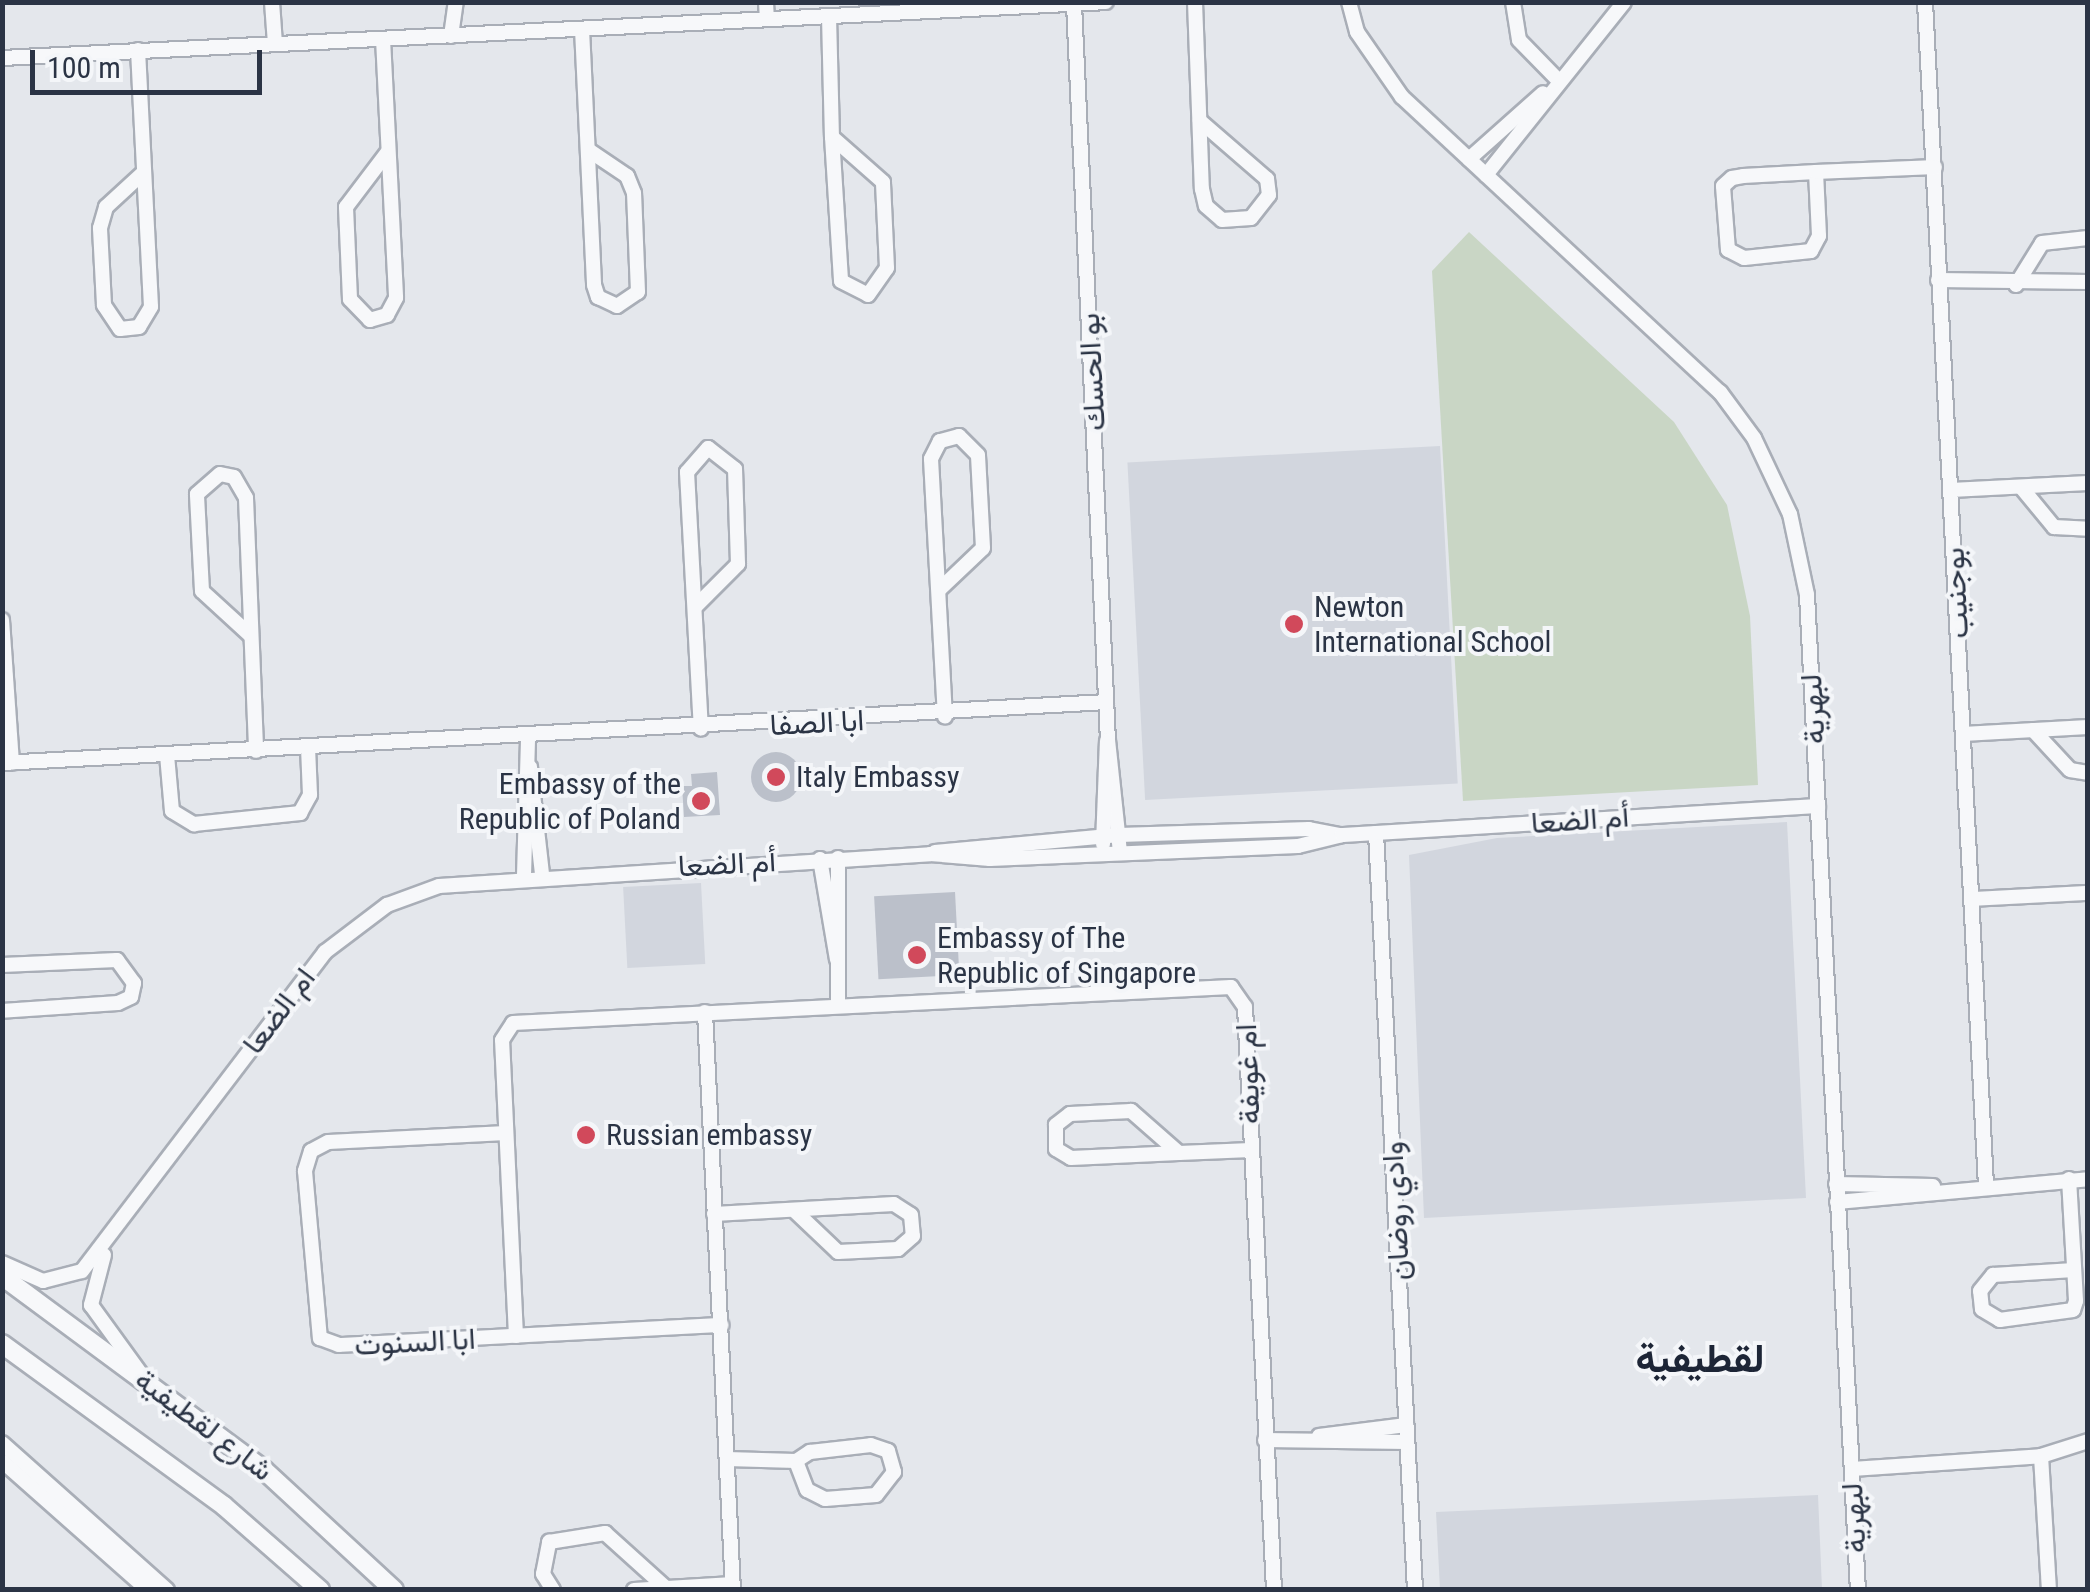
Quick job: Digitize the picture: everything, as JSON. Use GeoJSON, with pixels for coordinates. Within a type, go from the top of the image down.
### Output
{"type":"FeatureCollection","features":[{"type":"Feature","properties":{"kind":"street"},"geometry":{"type":"LineString","coordinates":[[272,2],[275,44]]}},
{"type":"Feature","properties":{"kind":"street"},"geometry":{"type":"LineString","coordinates":[[451,36],[456,2]]}},
{"type":"Feature","properties":{"kind":"street"},"geometry":{"type":"LineString","coordinates":[[766,2],[766,19]]}},
{"type":"Feature","properties":{"kind":"street"},"geometry":{"type":"LineString","coordinates":[[2,58],[1106,2]]}},
{"type":"Feature","properties":{"kind":"street"},"geometry":{"type":"LineString","coordinates":[[1195,2],[1200,122],[1206,206],[1222,220],[1251,218],[1269,196],[1267,179],[1200,122]]}},
{"type":"Feature","properties":{"kind":"street","name":"لبهرية"},"geometry":{"type":"LineString","coordinates":[[1350,2],[1377,66],[1486,175],[1706,375],[1754,438],[1800,547],[1818,806],[1858,1590]]}},
{"type":"Feature","properties":{"kind":"street"},"geometry":{"type":"LineString","coordinates":[[1513,2],[1519,40],[1552,84]]}},
{"type":"Feature","properties":{"kind":"street","name":"بوجنيب"},"geometry":{"type":"LineString","coordinates":[[1925,2],[1986,1184]]}},
{"type":"Feature","properties":{"kind":"street","name":"بو الحسك"},"geometry":{"type":"LineString","coordinates":[[1074,4],[1108,740],[1111,836],[1104,853]]}},
{"type":"Feature","properties":{"kind":"street"},"geometry":{"type":"LineString","coordinates":[[1486,175],[1552,84],[1620,4]]}},
{"type":"Feature","properties":{"kind":"street"},"geometry":{"type":"LineString","coordinates":[[828,16],[832,137],[841,281],[868,295],[886,268],[883,182],[832,137]]}},
{"type":"Feature","properties":{"kind":"street"},"geometry":{"type":"LineString","coordinates":[[582,29],[594,285],[598,297],[618,306],[638,292],[634,193],[627,176],[590,151]]}},
{"type":"Feature","properties":{"kind":"street"},"geometry":{"type":"LineString","coordinates":[[383,39],[396,298],[388,315],[370,320],[350,299],[346,207],[387,153]]}},
{"type":"Feature","properties":{"kind":"street"},"geometry":{"type":"LineString","coordinates":[[138,50],[151,306],[139,328],[120,329],[104,305],[100,228],[106,206],[143,173]]}},
{"type":"Feature","properties":{"kind":"street"},"geometry":{"type":"LineString","coordinates":[[1469,159],[1552,84]]}},
{"type":"Feature","properties":{"kind":"street"},"geometry":{"type":"LineString","coordinates":[[1816,172],[1819,236],[1811,251],[1744,258],[1728,250],[1726,182],[1816,172],[1934,167]]}},
{"type":"Feature","properties":{"kind":"street"},"geometry":{"type":"LineString","coordinates":[[2016,285],[2042,243],[2088,238]]}},
{"type":"Feature","properties":{"kind":"street"},"geometry":{"type":"LineString","coordinates":[[1938,280],[2016,285],[2088,282]]}},
{"type":"Feature","properties":{"kind":"street"},"geometry":{"type":"LineString","coordinates":[[940,589],[983,548],[978,456],[958,436],[940,440],[931,459],[945,717]]}},
{"type":"Feature","properties":{"kind":"street"},"geometry":{"type":"LineString","coordinates":[[694,606],[738,564],[734,470],[708,448],[687,472],[694,606],[701,729]]}},
{"type":"Feature","properties":{"kind":"street"},"geometry":{"type":"LineString","coordinates":[[250,635],[202,591],[197,494],[220,474],[234,477],[246,498],[256,751]]}},
{"type":"Feature","properties":{"kind":"street"},"geometry":{"type":"LineString","coordinates":[[1951,490],[2088,483]]}},
{"type":"Feature","properties":{"kind":"street"},"geometry":{"type":"LineString","coordinates":[[2021,487],[2054,527],[2088,529]]}},
{"type":"Feature","properties":{"kind":"street"},"geometry":{"type":"LineString","coordinates":[[2,620],[7,763]]}},
{"type":"Feature","properties":{"kind":"street","name":"ابا الصفا"},"geometry":{"type":"LineString","coordinates":[[7,763],[945,717],[1106,702]]}},
{"type":"Feature","properties":{"kind":"street"},"geometry":{"type":"LineString","coordinates":[[1963,734],[2088,728]]}},
{"type":"Feature","properties":{"kind":"street"},"geometry":{"type":"LineString","coordinates":[[2034,730],[2070,770],[2088,773]]}},
{"type":"Feature","properties":{"kind":"street"},"geometry":{"type":"LineString","coordinates":[[528,738],[542,874]]}},
{"type":"Feature","properties":{"kind":"street"},"geometry":{"type":"LineString","coordinates":[[166,756],[172,811],[194,824],[300,813],[310,795],[308,748]]}},
{"type":"Feature","properties":{"kind":"street"},"geometry":{"type":"LineString","coordinates":[[524,875],[529,762]]}},
{"type":"Feature","properties":{"kind":"street","name":"أم الضعا"},"geometry":{"type":"LineString","coordinates":[[524,875],[930,854],[1298,846],[1342,835],[1818,806]]}},
{"type":"Feature","properties":{"kind":"street","name":"أم الضعا"},"geometry":{"type":"LineString","coordinates":[[930,854],[988,842],[1111,836],[1308,829],[1342,835]]}},
{"type":"Feature","properties":{"kind":"street","name":"وادي روضان"},"geometry":{"type":"LineString","coordinates":[[1376,833],[1415,1590]]}},
{"type":"Feature","properties":{"kind":"street","name":"بو الحسك"},"geometry":{"type":"LineString","coordinates":[[1111,836],[1120,852]]}},
{"type":"Feature","properties":{"kind":"street"},"geometry":{"type":"LineString","coordinates":[[838,858],[838,1005]]}},
{"type":"Feature","properties":{"kind":"street"},"geometry":{"type":"LineString","coordinates":[[820,859],[837,961]]}},
{"type":"Feature","properties":{"kind":"street","name":"ام الضعا"},"geometry":{"type":"LineString","coordinates":[[2,1262],[58,1280],[106,1250],[342,935],[419,892],[524,875]]}},
{"type":"Feature","properties":{"kind":"street"},"geometry":{"type":"LineString","coordinates":[[1972,899],[2088,892]]}},
{"type":"Feature","properties":{"kind":"street"},"geometry":{"type":"LineString","coordinates":[[2,965],[117,960],[134,983],[131,997],[118,1003],[2,1011]]}},
{"type":"Feature","properties":{"kind":"street","name":"ام غويفة"},"geometry":{"type":"LineString","coordinates":[[516,1336],[502,1040],[513,1023],[1232,987],[1246,1007],[1274,1590]]}},
{"type":"Feature","properties":{"kind":"street"},"geometry":{"type":"LineString","coordinates":[[634,1590],[733,1587],[705,1012]]}},
{"type":"Feature","properties":{"kind":"street"},"geometry":{"type":"LineString","coordinates":[[1179,1153],[1131,1111],[1070,1114],[1056,1125],[1056,1149],[1071,1158],[1251,1150]]}},
{"type":"Feature","properties":{"kind":"street","name":"ابا السنوت"},"geometry":{"type":"LineString","coordinates":[[506,1133],[323,1143],[308,1157],[306,1190],[313,1320],[325,1343],[721,1326]]}},
{"type":"Feature","properties":{"kind":"street"},"geometry":{"type":"LineString","coordinates":[[1836,1184],[1939,1186],[2088,1178]]}},
{"type":"Feature","properties":{"kind":"street"},"geometry":{"type":"LineString","coordinates":[[2070,1180],[2076,1302],[2067,1315],[2000,1320],[1982,1310],[1980,1290],[1994,1276],[2074,1270]]}},
{"type":"Feature","properties":{"kind":"street"},"geometry":{"type":"LineString","coordinates":[[1837,1202],[1939,1186]]}},
{"type":"Feature","properties":{"kind":"street"},"geometry":{"type":"LineString","coordinates":[[714,1214],[894,1204],[911,1215],[913,1236],[898,1249],[838,1252],[795,1211]]}},
{"type":"Feature","properties":{"kind":"street","name":"ام الضعا"},"geometry":{"type":"LineString","coordinates":[[106,1250],[91,1305],[146,1381]]}},
{"type":"Feature","properties":{"kind":"street","name":"شارع لقطيفية"},"geometry":{"type":"LineString","coordinates":[[2,1276],[315,1511],[394,1590]]}},
{"type":"Feature","properties":{"kind":"street","name":"شارع لقطيفية"},"geometry":{"type":"LineString","coordinates":[[2,1344],[224,1506],[320,1590]]}},
{"type":"Feature","properties":{"kind":"street"},"geometry":{"type":"LineString","coordinates":[[1313,1438],[1406,1424]]}},
{"type":"Feature","properties":{"kind":"street"},"geometry":{"type":"LineString","coordinates":[[1266,1440],[1407,1442]]}},
{"type":"Feature","properties":{"kind":"street"},"geometry":{"type":"LineString","coordinates":[[1852,1469],[2041,1456],[2088,1441]]}},
{"type":"Feature","properties":{"kind":"street"},"geometry":{"type":"LineString","coordinates":[[2,1443],[148,1590]]}},
{"type":"Feature","properties":{"kind":"street"},"geometry":{"type":"LineString","coordinates":[[726,1458],[796,1461],[810,1452],[871,1445],[888,1450],[894,1472],[876,1495],[825,1498],[807,1490],[796,1461]]}},
{"type":"Feature","properties":{"kind":"street"},"geometry":{"type":"LineString","coordinates":[[2041,1456],[2049,1590]]}},
{"type":"Feature","properties":{"kind":"street"},"geometry":{"type":"LineString","coordinates":[[2,1461],[64,1502],[167,1590]]}},
{"type":"Feature","properties":{"kind":"street"},"geometry":{"type":"LineString","coordinates":[[553,1590],[542,1574],[549,1542],[604,1534],[665,1588]]}},
{"type":"Feature","properties":{"kind":"shaded area","name":"Newton International School"},"geometry":{"type":"Polygon","coordinates":[[[1440,446],[1458,784],[1145,800],[1127,462],[1440,446]]]}},
{"type":"Feature","properties":{"kind":"shaded area"},"geometry":{"type":"Polygon","coordinates":[[[1787,822],[1806,1198],[1424,1218],[1409,855],[1497,838],[1787,822]]]}},
{"type":"Feature","properties":{"kind":"shaded area"},"geometry":{"type":"Polygon","coordinates":[[[701,883],[705,964],[627,968],[623,887],[701,883]]]}},
{"type":"Feature","properties":{"kind":"shaded area"},"geometry":{"type":"Polygon","coordinates":[[[1818,1495],[1822,1589],[1440,1589],[1436,1512],[1818,1495]]]}},
{"type":"Feature","properties":{"kind":"green space"},"geometry":{"type":"Polygon","coordinates":[[[1469,232],[1674,422],[1727,505],[1750,616],[1758,785],[1463,801],[1432,271],[1469,232]]]}},
{"type":"Feature","properties":{"kind":"building","name":"Italy Embassy"},"geometry":{"type":"Polygon","coordinates":[[[776,752],[794,759],[801,777],[794,795],[776,802],[758,795],[751,777],[758,759],[776,752]]]}},
{"type":"Feature","properties":{"kind":"building","name":"Embassy of the Republic of Poland"},"geometry":{"type":"Polygon","coordinates":[[[717,772],[720,815],[684,817],[682,786],[692,786],[691,774],[717,772]]]}},
{"type":"Feature","properties":{"kind":"building","name":"Embassy of The Republic of Singapore"},"geometry":{"type":"Polygon","coordinates":[[[955,892],[959,975],[878,979],[874,896],[955,892]]]}},
{"type":"Feature","properties":{"kind":"place","name":"Newton International School"},"geometry":{"type":"Point","coordinates":[1294,624]}},
{"type":"Feature","properties":{"kind":"place","name":"Italy Embassy"},"geometry":{"type":"Point","coordinates":[776,777]}},
{"type":"Feature","properties":{"kind":"place","name":"Embassy of the Republic of Poland"},"geometry":{"type":"Point","coordinates":[701,801]}},
{"type":"Feature","properties":{"kind":"place","name":"Embassy of The Republic of Singapore"},"geometry":{"type":"Point","coordinates":[917,955]}},
{"type":"Feature","properties":{"kind":"place","name":"Russian embassy"},"geometry":{"type":"Point","coordinates":[586,1135]}},
{"type":"Feature","properties":{"kind":"district","name":"لقطيفية"},"geometry":{"type":"Point","coordinates":[1700,1359]}}]}
